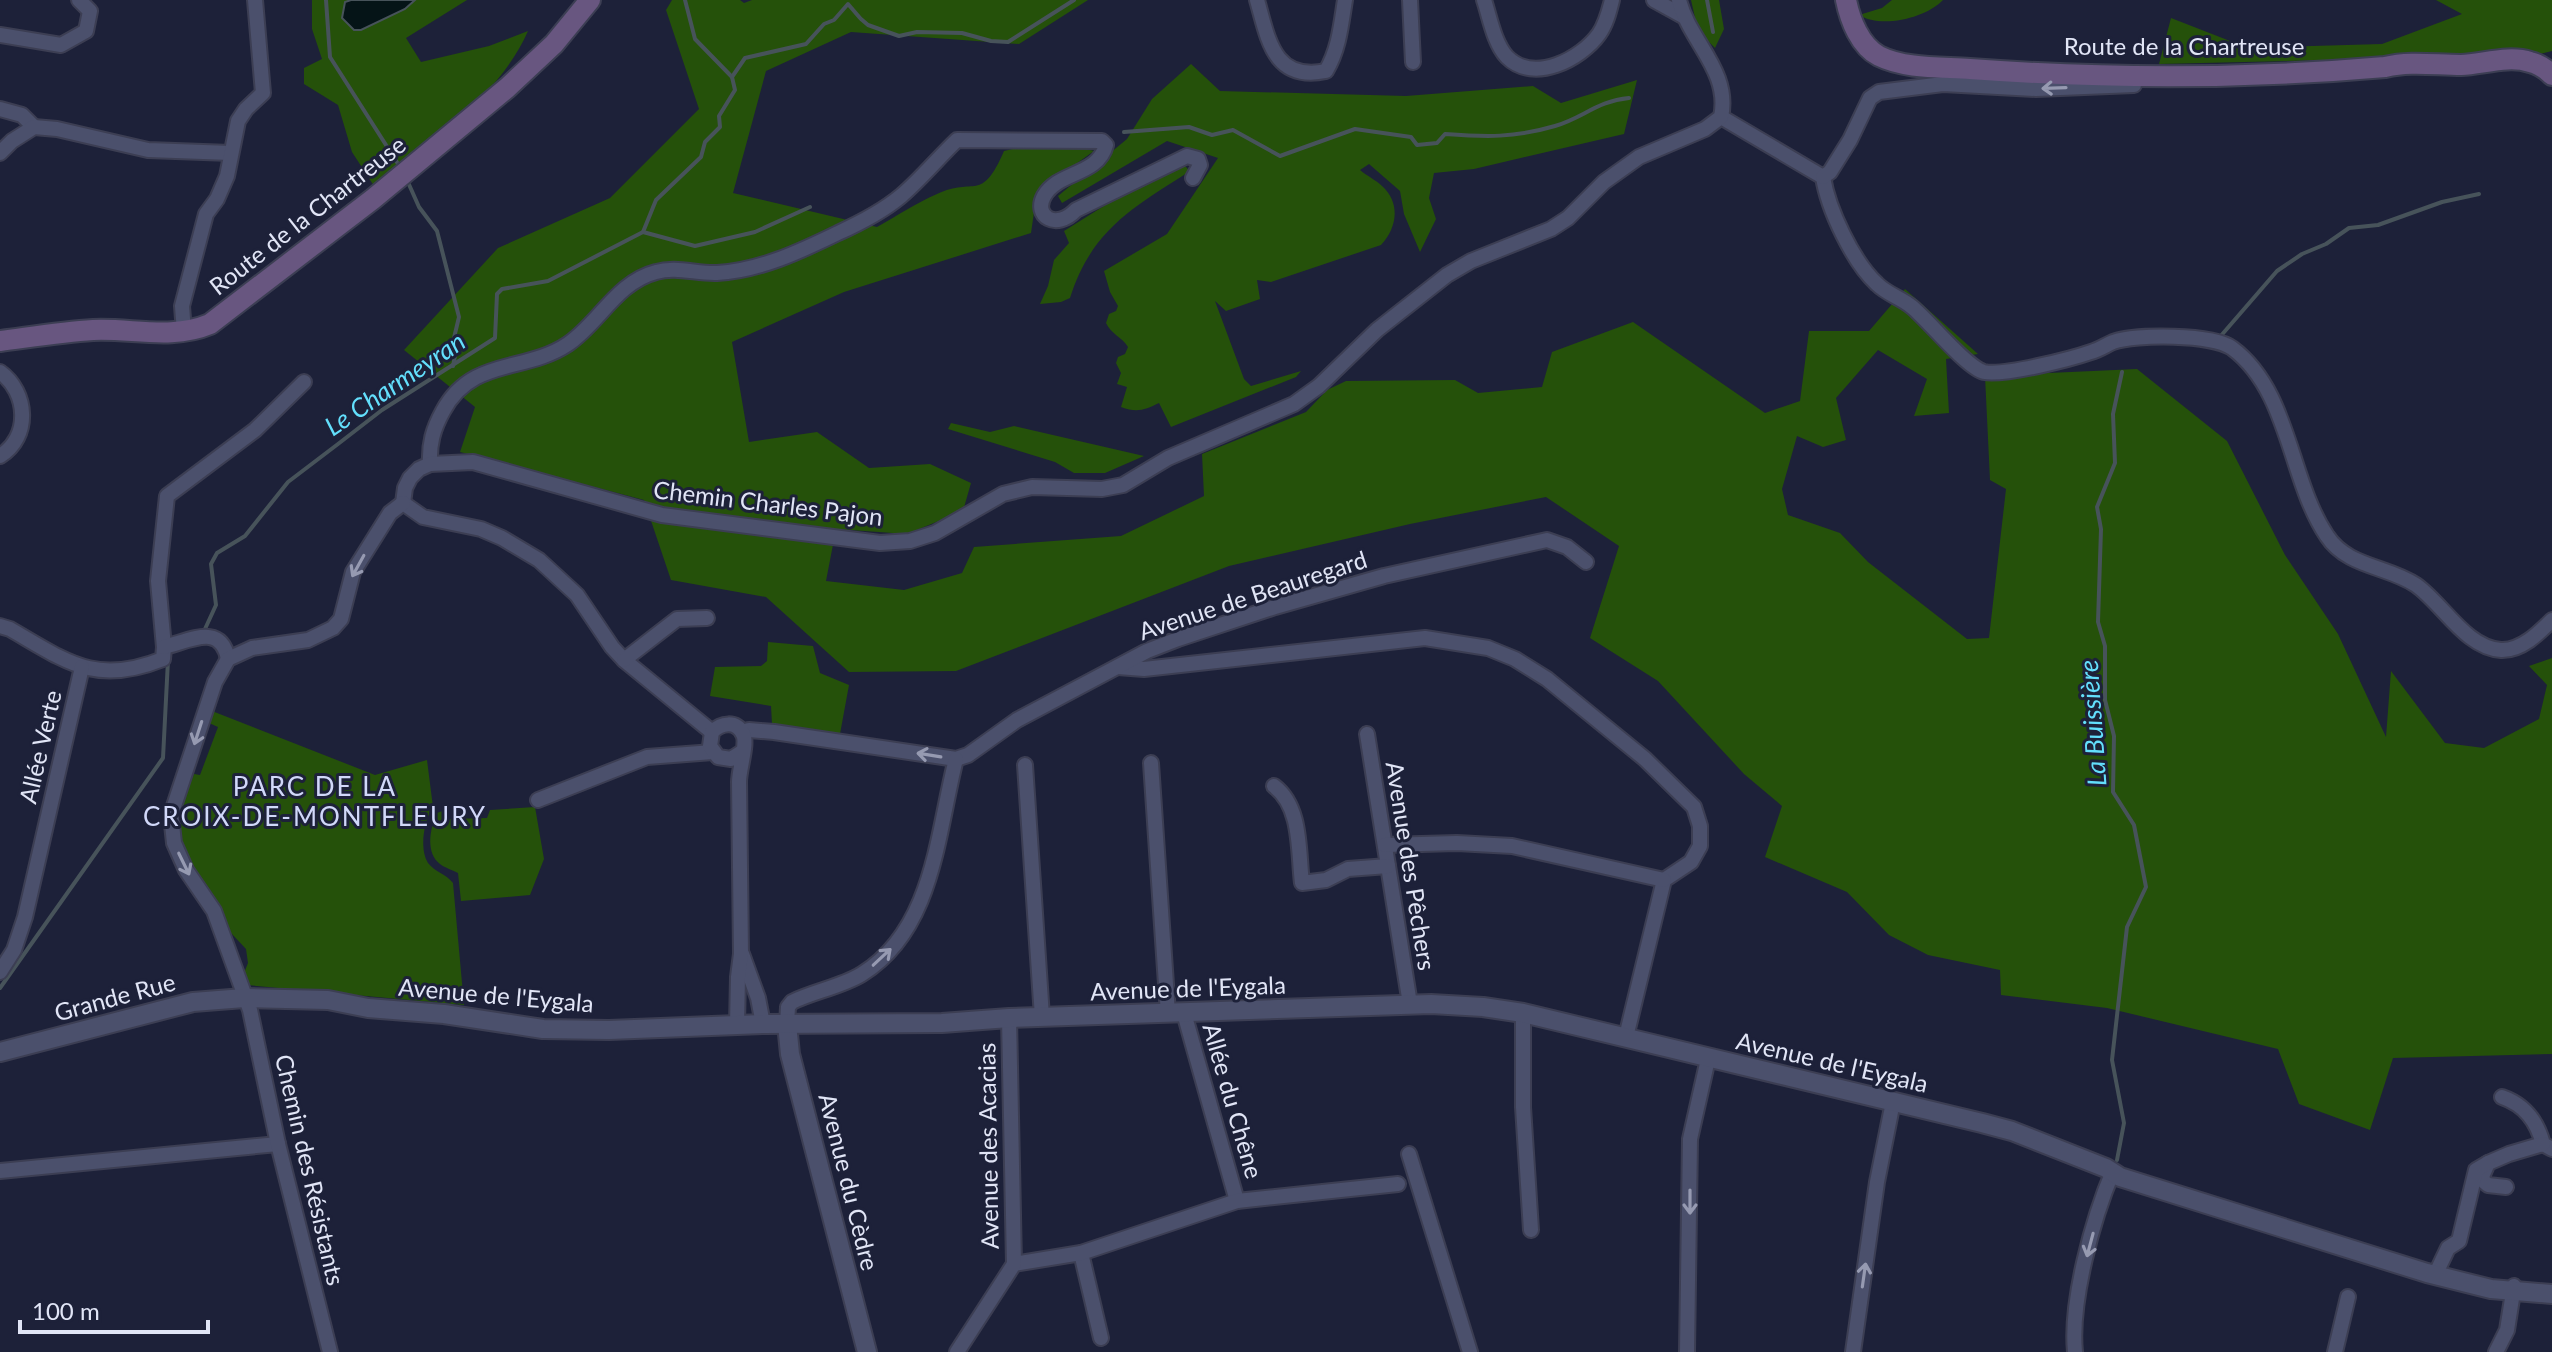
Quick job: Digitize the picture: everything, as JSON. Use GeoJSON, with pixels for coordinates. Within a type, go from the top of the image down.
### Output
{"type":"FeatureCollection","features":[{"type":"Feature","properties":{"kind":"main road","name":"Route de la Chartreuse"},"geometry":{"type":"LineString","coordinates":[[0,341],[95,330],[184,332],[198,329],[224,315],[427,155],[531,67],[581,14],[590,0]]}},
{"type":"Feature","properties":{"kind":"main road","name":"Route de la Chartreuse"},"geometry":{"type":"LineString","coordinates":[[1846,0],[1848,13],[1862,41],[1876,55],[1890,61],[2022,73],[2158,76],[2303,74],[2398,64],[2446,62],[2458,65],[2518,60],[2532,62],[2552,75]]}},
{"type":"Feature","properties":{"kind":"street"},"geometry":{"type":"LineString","coordinates":[[0,35],[61,45],[86,31],[90,11],[79,0]]}},
{"type":"Feature","properties":{"kind":"street"},"geometry":{"type":"LineString","coordinates":[[184,332],[182,306],[206,214],[227,176],[238,121],[263,93],[255,0]]}},
{"type":"Feature","properties":{"kind":"street"},"geometry":{"type":"LineString","coordinates":[[1257,0],[1272,52],[1283,64],[1312,74],[1326,71],[1337,50],[1345,0]]}},
{"type":"Feature","properties":{"kind":"street"},"geometry":{"type":"LineString","coordinates":[[1410,0],[1413,62]]}},
{"type":"Feature","properties":{"kind":"street"},"geometry":{"type":"LineString","coordinates":[[1484,0],[1497,39],[1508,57],[1533,68],[1547,68],[1570,59],[1590,43],[1606,21],[1612,0]]}},
{"type":"Feature","properties":{"kind":"street"},"geometry":{"type":"LineString","coordinates":[[1654,0],[1683,16]]}},
{"type":"Feature","properties":{"kind":"street"},"geometry":{"type":"LineString","coordinates":[[1679,0],[1683,16],[1709,56],[1716,73],[1722,92],[1721,117],[1823,177],[1833,216],[1867,274],[1911,307],[1983,372],[2075,357],[2116,341],[2179,337],[2219,341],[2241,357],[2266,390],[2280,417],[2298,473],[2325,534],[2342,552],[2411,582],[2474,639],[2498,650],[2526,643],[2552,620]]}},
{"type":"Feature","properties":{"kind":"street"},"geometry":{"type":"LineString","coordinates":[[1823,177],[1830,172],[1850,140],[1870,98],[1879,92],[1943,84],[2036,89],[2133,85],[2158,76]]}},
{"type":"Feature","properties":{"kind":"street"},"geometry":{"type":"LineString","coordinates":[[0,109],[22,115],[34,127]]}},
{"type":"Feature","properties":{"kind":"street","name":"Chemin Charles Pajon"},"geometry":{"type":"LineString","coordinates":[[430,464],[473,462],[662,515],[880,543],[910,541],[935,533],[1003,494],[1032,487],[1102,489],[1123,485],[1168,458],[1294,404],[1319,386],[1377,330],[1447,275],[1493,251],[1551,229],[1568,218],[1604,182],[1639,157],[1705,129],[1721,117]]}},
{"type":"Feature","properties":{"kind":"street"},"geometry":{"type":"LineString","coordinates":[[0,153],[34,127],[57,129],[148,150],[231,153]]}},
{"type":"Feature","properties":{"kind":"street"},"geometry":{"type":"LineString","coordinates":[[712,732],[624,660],[577,595],[539,560],[492,533],[423,517],[403,503],[402,496],[410,478],[430,464],[432,434],[458,389],[472,379],[563,347],[621,292],[656,272],[716,273],[742,269],[790,254],[838,233],[901,195],[957,140],[1102,141],[1106,145],[1105,151],[1094,165],[1052,186],[1045,195],[1042,203],[1044,212],[1057,222],[1187,156],[1198,159],[1200,165],[1193,178]]}},
{"type":"Feature","properties":{"kind":"street"},"geometry":{"type":"LineString","coordinates":[[0,372],[11,382],[19,396],[24,419],[12,446],[0,456]]}},
{"type":"Feature","properties":{"kind":"street"},"geometry":{"type":"LineString","coordinates":[[0,626],[82,667],[107,672],[136,670],[163,659],[158,581],[167,496],[255,430],[304,382]]}},
{"type":"Feature","properties":{"kind":"street"},"geometry":{"type":"LineString","coordinates":[[164,647],[209,637],[218,638],[225,644],[228,659],[252,648],[308,640],[333,628],[341,619],[353,572],[390,513],[403,503]]}},
{"type":"Feature","properties":{"kind":"street","name":"Avenue de Beauregard"},"geometry":{"type":"LineString","coordinates":[[956,759],[968,755],[1017,720],[1117,667],[1178,639],[1275,607],[1465,557],[1547,540],[1567,547],[1586,562]]}},
{"type":"Feature","properties":{"kind":"street"},"geometry":{"type":"LineString","coordinates":[[624,660],[677,619],[707,618]]}},
{"type":"Feature","properties":{"kind":"street"},"geometry":{"type":"LineString","coordinates":[[1117,667],[1144,669],[1425,638],[1488,648],[1515,659],[1547,679],[1645,759],[1694,807],[1700,826],[1700,846],[1691,862],[1664,880],[1626,1037]]}},
{"type":"Feature","properties":{"kind":"street","name":"Chemin des Résistants"},"geometry":{"type":"LineString","coordinates":[[228,659],[215,682],[171,815],[174,843],[186,870],[214,911],[250,1010],[278,1144],[330,1352]]}},
{"type":"Feature","properties":{"kind":"street","name":"Allée Verte"},"geometry":{"type":"LineString","coordinates":[[0,972],[14,950],[25,917],[82,667]]}},
{"type":"Feature","properties":{"kind":"street"},"geometry":{"type":"LineString","coordinates":[[739,775],[718,756],[710,742],[712,732],[720,726],[729,724],[742,732],[767,732],[956,759],[925,892],[914,918],[901,938],[860,975],[792,1002],[786,1014],[787,1024]]}},
{"type":"Feature","properties":{"kind":"street"},"geometry":{"type":"LineString","coordinates":[[737,1025],[741,954],[739,775],[745,742],[742,732]]}},
{"type":"Feature","properties":{"kind":"street","name":"Avenue des Pêchers"},"geometry":{"type":"LineString","coordinates":[[1367,734],[1410,1004]]}},
{"type":"Feature","properties":{"kind":"street"},"geometry":{"type":"LineString","coordinates":[[538,800],[647,757],[734,758],[742,752]]}},
{"type":"Feature","properties":{"kind":"street","name":"Allée du Chêne"},"geometry":{"type":"LineString","coordinates":[[1151,763],[1176,1013],[1237,1201]]}},
{"type":"Feature","properties":{"kind":"street"},"geometry":{"type":"LineString","coordinates":[[1025,765],[1042,1017]]}},
{"type":"Feature","properties":{"kind":"street"},"geometry":{"type":"LineString","coordinates":[[1274,786],[1285,794],[1294,814],[1302,883],[1326,880],[1348,869],[1388,866]]}},
{"type":"Feature","properties":{"kind":"street"},"geometry":{"type":"LineString","coordinates":[[1385,845],[1470,843],[1512,846],[1664,880]]}},
{"type":"Feature","properties":{"kind":"street"},"geometry":{"type":"LineString","coordinates":[[741,954],[758,998],[763,1024]]}},
{"type":"Feature","properties":{"kind":"street","name":"Avenue de l'Eygala"},"geometry":{"type":"LineString","coordinates":[[244,998],[328,1000],[368,1008],[444,1014],[543,1029],[609,1030],[763,1024],[942,1023],[1410,1004],[1483,1007],[1626,1037],[2012,1131],[2113,1171],[2120,1177],[2427,1273],[2491,1289],[2552,1287]]}},
{"type":"Feature","properties":{"kind":"street","name":"Grande Rue"},"geometry":{"type":"LineString","coordinates":[[0,1052],[193,1002],[244,998]]}},
{"type":"Feature","properties":{"kind":"street"},"geometry":{"type":"LineString","coordinates":[[1523,1013],[1523,1107],[1531,1230]]}},
{"type":"Feature","properties":{"kind":"street","name":"Avenue des Acacias"},"geometry":{"type":"LineString","coordinates":[[957,1352],[1014,1264],[1009,1018]]}},
{"type":"Feature","properties":{"kind":"street","name":"Avenue du Cèdre"},"geometry":{"type":"LineString","coordinates":[[787,1024],[793,1066],[867,1352]]}},
{"type":"Feature","properties":{"kind":"street"},"geometry":{"type":"LineString","coordinates":[[1687,1352],[1690,1139],[1708,1059]]}},
{"type":"Feature","properties":{"kind":"street"},"geometry":{"type":"LineString","coordinates":[[2438,1269],[2448,1248],[2459,1241],[2476,1170],[2509,1154],[2547,1147],[2523,1107],[2502,1097]]}},
{"type":"Feature","properties":{"kind":"street"},"geometry":{"type":"LineString","coordinates":[[1853,1352],[1877,1182],[1893,1102]]}},
{"type":"Feature","properties":{"kind":"street"},"geometry":{"type":"LineString","coordinates":[[0,1171],[278,1144]]}},
{"type":"Feature","properties":{"kind":"street"},"geometry":{"type":"LineString","coordinates":[[1409,1154],[1470,1352]]}},
{"type":"Feature","properties":{"kind":"street"},"geometry":{"type":"LineString","coordinates":[[2488,1163],[2481,1179],[2488,1185],[2506,1187]]}},
{"type":"Feature","properties":{"kind":"street","name":"Avenue de l'Eygala"},"geometry":{"type":"LineString","coordinates":[[2113,1171],[2124,1170],[2438,1269],[2514,1289],[2552,1294]]}},
{"type":"Feature","properties":{"kind":"street"},"geometry":{"type":"LineString","coordinates":[[2075,1352],[2073,1325],[2078,1293],[2104,1192],[2113,1171]]}},
{"type":"Feature","properties":{"kind":"street"},"geometry":{"type":"LineString","coordinates":[[1014,1264],[1081,1253],[1237,1201],[1398,1184]]}},
{"type":"Feature","properties":{"kind":"street"},"geometry":{"type":"LineString","coordinates":[[1081,1253],[1101,1338]]}},
{"type":"Feature","properties":{"kind":"street"},"geometry":{"type":"LineString","coordinates":[[2496,1352],[2507,1330],[2514,1289]]}},
{"type":"Feature","properties":{"kind":"street"},"geometry":{"type":"LineString","coordinates":[[2335,1352],[2348,1297]]}},
{"type":"Feature","properties":{"kind":"green space"},"geometry":{"type":"Polygon","coordinates":[[[312,0],[467,0],[406,38],[421,62],[489,46],[528,31],[515,55],[481,98],[374,186],[352,152],[338,105],[304,84],[304,68],[322,59],[312,29],[312,0]]]}},
{"type":"Feature","properties":{"kind":"green space"},"geometry":{"type":"Polygon","coordinates":[[[672,0],[740,0],[744,3],[752,0],[1088,0],[1019,44],[851,32],[766,71],[733,193],[877,227],[937,194],[983,183],[1004,151],[1052,140],[1094,151],[1037,192],[1031,233],[844,292],[732,342],[749,442],[817,432],[869,468],[930,464],[971,483],[963,511],[907,534],[836,529],[826,581],[904,590],[962,573],[974,547],[1121,536],[1204,496],[1202,454],[1306,412],[1327,390],[1346,381],[1455,380],[1478,393],[1542,387],[1552,352],[1633,322],[1765,413],[1800,401],[1809,331],[1869,331],[1905,289],[1978,354],[1946,359],[1949,413],[1914,416],[1927,379],[1878,350],[1836,398],[1846,440],[1823,447],[1797,436],[1782,489],[1788,515],[1840,533],[1868,562],[1967,639],[1989,638],[2006,489],[1990,480],[1985,376],[2137,369],[2227,441],[2285,555],[2338,634],[2386,737],[2391,671],[2445,743],[2484,748],[2539,719],[2547,685],[2529,666],[2552,658],[2552,1054],[2393,1058],[2370,1130],[2299,1104],[2278,1049],[2107,1008],[2001,995],[2000,970],[1928,955],[1889,935],[1847,892],[1765,857],[1782,806],[1744,774],[1658,681],[1590,638],[1619,546],[1546,497],[1410,524],[1229,566],[956,671],[849,672],[766,597],[671,580],[644,500],[460,452],[475,407],[404,350],[498,248],[610,198],[699,109],[666,10],[672,0]]]}},
{"type":"Feature","properties":{"kind":"green space"},"geometry":{"type":"Polygon","coordinates":[[[1691,0],[1719,0],[1724,29],[1715,48],[1698,31],[1691,0]]]}},
{"type":"Feature","properties":{"kind":"green space"},"geometry":{"type":"Polygon","coordinates":[[[1892,0],[1943,0],[1926,12],[1903,20],[1879,21],[1859,15],[1882,8],[1892,0]]]}},
{"type":"Feature","properties":{"kind":"green space"},"geometry":{"type":"Polygon","coordinates":[[[2436,0],[2552,0],[2552,51],[2536,55],[2159,64],[2171,18],[2248,48],[2382,44],[2462,14],[2436,0]]]}},
{"type":"Feature","properties":{"kind":"green space"},"geometry":{"type":"Polygon","coordinates":[[[1191,64],[1220,91],[1406,96],[1533,86],[1561,103],[1637,80],[1624,134],[1474,169],[1434,173],[1429,198],[1436,219],[1420,252],[1404,214],[1400,191],[1369,164],[1360,170],[1382,186],[1392,200],[1395,216],[1391,231],[1381,245],[1271,282],[1257,280],[1260,299],[1226,311],[1215,301],[1244,379],[1251,386],[1301,371],[1296,377],[1171,427],[1159,403],[1141,410],[1121,407],[1127,387],[1117,384],[1121,373],[1116,363],[1128,347],[1106,323],[1109,314],[1116,311],[1118,306],[1104,271],[1167,234],[1218,158],[1167,141],[1062,203],[1058,196],[1127,139],[1152,99],[1191,64]]]}},
{"type":"Feature","properties":{"kind":"green space"},"geometry":{"type":"Polygon","coordinates":[[[1184,165],[1190,171],[1133,209],[1103,237],[1079,274],[1070,298],[1040,304],[1054,260],[1069,243],[1064,231],[1123,194],[1184,165]]]}},
{"type":"Feature","properties":{"kind":"green space"},"geometry":{"type":"Polygon","coordinates":[[[951,423],[990,432],[1014,426],[1144,456],[1105,473],[1074,473],[1055,462],[948,429],[951,423]]]}},
{"type":"Feature","properties":{"kind":"green space"},"geometry":{"type":"Polygon","coordinates":[[[768,642],[813,646],[820,673],[849,685],[840,734],[772,724],[771,706],[710,696],[715,667],[761,666],[767,661],[768,642]]]}},
{"type":"Feature","properties":{"kind":"green space"},"geometry":{"type":"Polygon","coordinates":[[[212,711],[375,775],[427,760],[433,807],[425,827],[425,857],[434,869],[453,883],[464,1005],[247,985],[244,973],[248,963],[246,949],[231,933],[197,877],[179,839],[178,815],[194,774],[200,775],[218,727],[209,723],[212,711]]]}},
{"type":"Feature","properties":{"kind":"green space"},"geometry":{"type":"Polygon","coordinates":[[[535,807],[544,859],[530,895],[461,901],[458,873],[440,864],[432,854],[431,833],[437,813],[445,810],[448,819],[487,818],[490,810],[535,807]]]}},
{"type":"Feature","properties":{"kind":"shaded area"},"geometry":{"type":"Polygon","coordinates":[[[415,0],[405,9],[361,30],[354,30],[342,18],[345,2],[415,0]]]}},
{"type":"Feature","properties":{"kind":"waterway"},"geometry":{"type":"LineString","coordinates":[[326,0],[330,57],[400,167]]}},
{"type":"Feature","properties":{"kind":"waterway"},"geometry":{"type":"LineString","coordinates":[[685,0],[695,39],[732,77]]}},
{"type":"Feature","properties":{"kind":"waterway","name":"Le Charmeyran"},"geometry":{"type":"LineString","coordinates":[[861,19],[868,25],[899,36],[917,32],[962,33],[1008,42],[1074,0]]}},
{"type":"Feature","properties":{"kind":"waterway"},"geometry":{"type":"LineString","coordinates":[[1707,0],[1713,32]]}},
{"type":"Feature","properties":{"kind":"waterway","name":"Le Charmeyran"},"geometry":{"type":"LineString","coordinates":[[205,629],[216,605],[211,564],[217,553],[245,536],[288,482],[382,410],[495,338],[497,294],[502,289],[548,281],[643,232],[656,200],[701,157],[705,142],[720,127],[719,116],[735,90],[732,77],[745,58],[806,44],[848,4],[860,18]]}},
{"type":"Feature","properties":{"kind":"waterway"},"geometry":{"type":"LineString","coordinates":[[1124,132],[1189,127],[1212,135],[1233,130],[1280,156],[1355,129],[1411,137],[1417,145],[1437,143],[1445,134],[1487,136],[1526,133],[1555,126],[1599,106],[1629,98]]}},
{"type":"Feature","properties":{"kind":"waterway"},"geometry":{"type":"LineString","coordinates":[[407,180],[419,207],[437,231],[459,317],[453,342],[453,366]]}},
{"type":"Feature","properties":{"kind":"waterway","name":"La Buissière"},"geometry":{"type":"LineString","coordinates":[[2219,338],[2277,271],[2302,254],[2326,244],[2349,228],[2378,225],[2442,202],[2479,194]]}},
{"type":"Feature","properties":{"kind":"waterway"},"geometry":{"type":"LineString","coordinates":[[643,232],[695,246],[755,232],[810,207]]}},
{"type":"Feature","properties":{"kind":"waterway","name":"La Buissière"},"geometry":{"type":"LineString","coordinates":[[2117,1160],[2124,1123],[2112,1060],[2127,927],[2146,887],[2134,825],[2113,792],[2114,736],[2105,700],[2105,646],[2098,622],[2101,529],[2097,507],[2115,463],[2113,414],[2122,372]]}},
{"type":"Feature","properties":{"kind":"waterway","name":"Le Charmeyran"},"geometry":{"type":"LineString","coordinates":[[0,988],[163,758],[168,660]]}},
{"type":"Feature","properties":{"kind":"district","name":"PARC DE LA CROIX-DE-MONTFLEURY"},"geometry":{"type":"Point","coordinates":[315,802]}}]}
